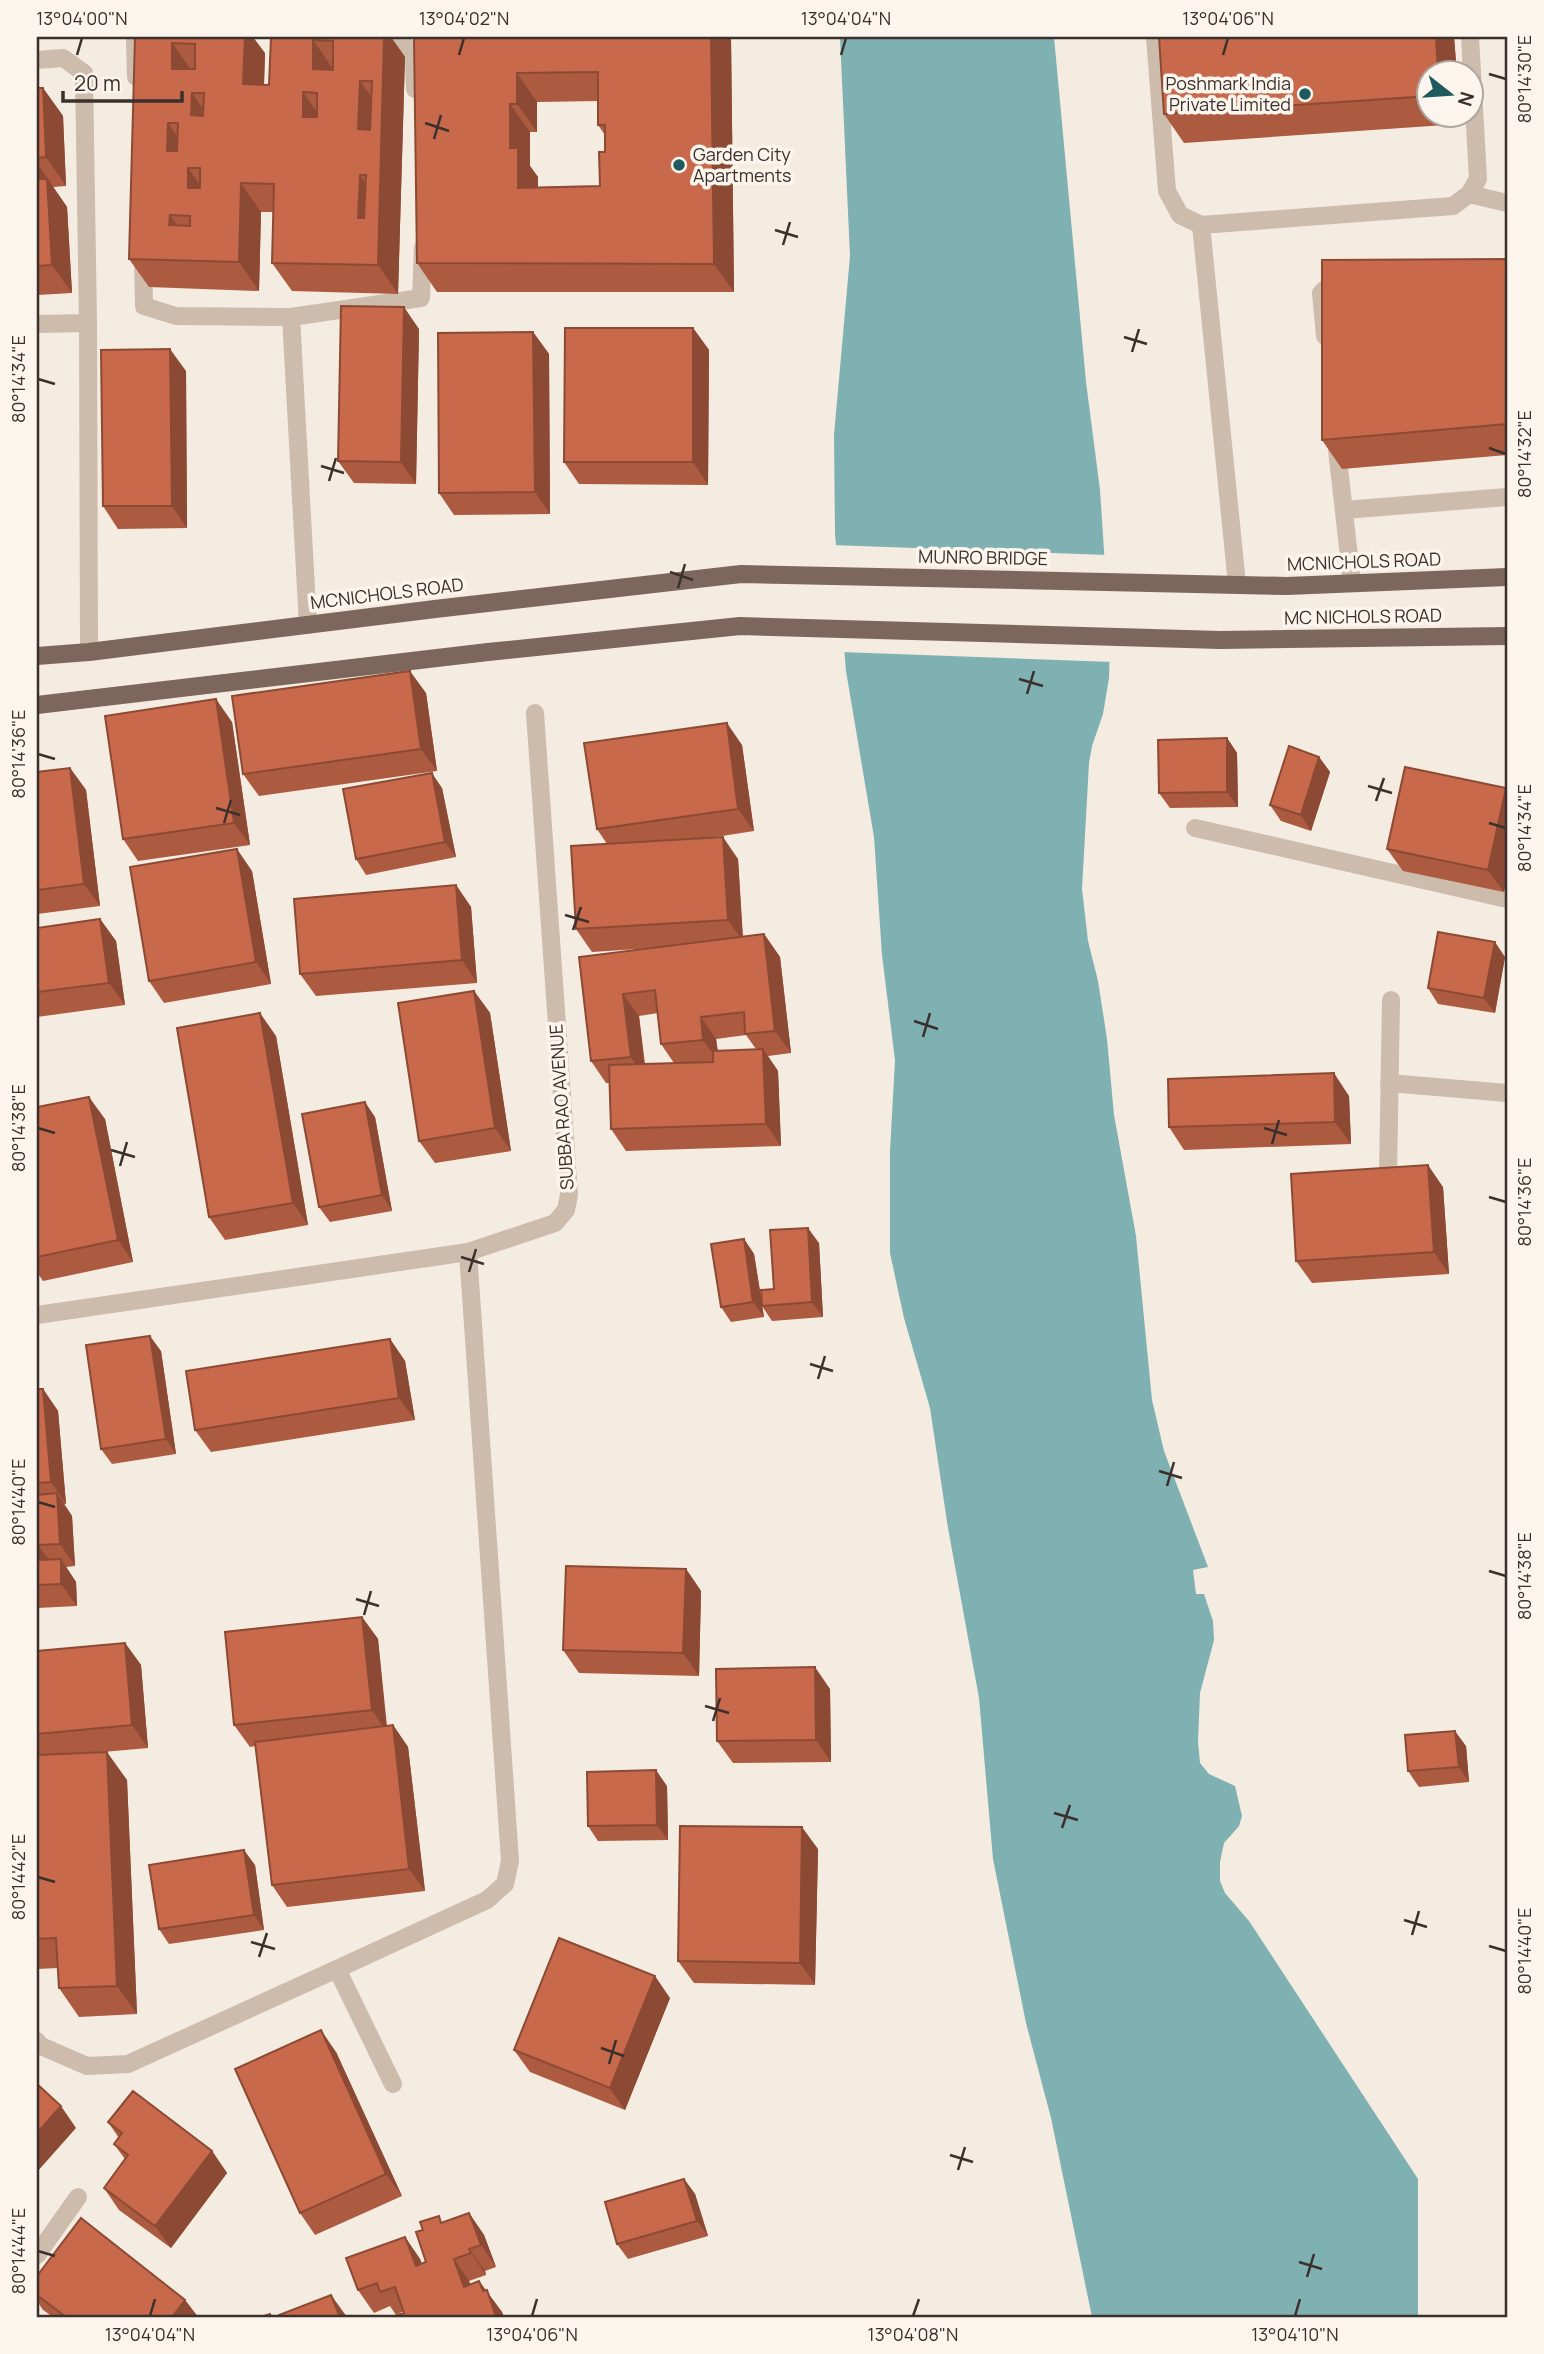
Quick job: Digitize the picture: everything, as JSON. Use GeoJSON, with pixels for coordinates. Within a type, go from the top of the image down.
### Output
{"type":"FeatureCollection","features":[{"type":"Feature","properties":{"kind":"main road","name":"MUNRO BRIDGE"},"geometry":{"type":"LineString","coordinates":[[741,574],[1230,584]]}},
{"type":"Feature","properties":{"kind":"main road","name":"MCNICHOLS ROAD"},"geometry":{"type":"LineString","coordinates":[[37,656],[741,574]]}},
{"type":"Feature","properties":{"kind":"main road","name":"MCNICHOLS ROAD"},"geometry":{"type":"LineString","coordinates":[[1230,584],[1287,586],[1507,577]]}},
{"type":"Feature","properties":{"kind":"main road","name":"MC NICHOLS ROAD"},"geometry":{"type":"LineString","coordinates":[[37,705],[740,625],[1220,640],[1507,636]]}},
{"type":"Feature","properties":{"kind":"street"},"geometry":{"type":"LineString","coordinates":[[397,37],[414,55],[416,107]]}},
{"type":"Feature","properties":{"kind":"street"},"geometry":{"type":"LineString","coordinates":[[1154,37],[1167,191],[1180,215],[1201,225],[1453,206],[1469,194],[1478,179],[1470,37]]}},
{"type":"Feature","properties":{"kind":"street"},"geometry":{"type":"LineString","coordinates":[[137,97],[135,42],[171,40]]}},
{"type":"Feature","properties":{"kind":"street"},"geometry":{"type":"LineString","coordinates":[[37,60],[63,58],[84,73],[89,652]]}},
{"type":"Feature","properties":{"kind":"street"},"geometry":{"type":"LineString","coordinates":[[1469,194],[1507,203]]}},
{"type":"Feature","properties":{"kind":"street"},"geometry":{"type":"LineString","coordinates":[[142,237],[144,306],[176,316],[291,317],[421,298],[423,225]]}},
{"type":"Feature","properties":{"kind":"street"},"geometry":{"type":"LineString","coordinates":[[1201,225],[1230,584]]}},
{"type":"Feature","properties":{"kind":"street"},"geometry":{"type":"LineString","coordinates":[[1327,357],[1321,293],[1331,288],[1358,285]]}},
{"type":"Feature","properties":{"kind":"street"},"geometry":{"type":"LineString","coordinates":[[291,317],[308,625]]}},
{"type":"Feature","properties":{"kind":"street"},"geometry":{"type":"LineString","coordinates":[[37,324],[88,323]]}},
{"type":"Feature","properties":{"kind":"street"},"geometry":{"type":"LineString","coordinates":[[1335,427],[1352,583]]}},
{"type":"Feature","properties":{"kind":"street"},"geometry":{"type":"LineString","coordinates":[[1344,510],[1507,497]]}},
{"type":"Feature","properties":{"kind":"street","name":"SUBBA RAO AVENUE"},"geometry":{"type":"LineString","coordinates":[[37,1315],[468,1252],[555,1223],[566,1210],[569,1195],[535,713]]}},
{"type":"Feature","properties":{"kind":"street"},"geometry":{"type":"LineString","coordinates":[[1195,828],[1507,899]]}},
{"type":"Feature","properties":{"kind":"street"},"geometry":{"type":"LineString","coordinates":[[1388,1175],[1391,1000]]}},
{"type":"Feature","properties":{"kind":"street"},"geometry":{"type":"LineString","coordinates":[[1389,1083],[1507,1093]]}},
{"type":"Feature","properties":{"kind":"street"},"geometry":{"type":"LineString","coordinates":[[37,2041],[41,2046],[88,2066],[128,2064],[487,1900],[505,1884],[510,1861],[468,1252]]}},
{"type":"Feature","properties":{"kind":"street"},"geometry":{"type":"LineString","coordinates":[[337,1969],[393,2084]]}},
{"type":"Feature","properties":{"kind":"street"},"geometry":{"type":"LineString","coordinates":[[37,2255],[78,2197]]}},
{"type":"Feature","properties":{"kind":"water"},"geometry":{"type":"Polygon","coordinates":[[[840,37],[1054,37],[1086,382],[1100,490],[1110,642],[1109,678],[1103,714],[1089,763],[1082,889],[1088,941],[1098,981],[1107,1039],[1114,1115],[1136,1236],[1152,1400],[1164,1451],[1208,1567],[1193,1570],[1196,1594],[1204,1594],[1213,1621],[1214,1640],[1200,1693],[1200,1763],[1209,1774],[1235,1786],[1242,1816],[1239,1826],[1224,1843],[1220,1881],[1225,1893],[1249,1921],[1418,2179],[1418,2317],[1092,2317],[1051,2118],[1026,2023],[993,1859],[979,1698],[948,1528],[930,1408],[904,1318],[890,1253],[890,1151],[895,1060],[882,955],[874,837],[846,671],[835,533],[834,435],[850,256],[840,37]]]}},
{"type":"Feature","properties":{"kind":"pier"},"geometry":{"type":"Polygon","coordinates":[[[832,545],[1108,555],[1113,662],[841,652],[832,545]]]}},
{"type":"Feature","properties":{"kind":"building"},"geometry":{"type":"Polygon","coordinates":[[[135,37],[245,37],[243,84],[269,85],[271,37],[384,37],[378,265],[272,263],[274,184],[241,183],[239,262],[129,259],[135,37]],[[313,40],[313,69],[333,70],[333,41],[313,40]],[[172,43],[172,69],[195,69],[195,44],[172,43]],[[360,81],[358,129],[370,130],[372,81],[360,81]],[[303,92],[303,117],[317,117],[317,93],[303,92]],[[192,93],[191,115],[203,116],[204,93],[192,93]],[[168,123],[167,151],[177,151],[178,123],[168,123]],[[188,168],[188,188],[200,188],[200,168],[188,168]],[[360,175],[358,218],[364,218],[366,175],[360,175]],[[170,215],[169,225],[190,226],[190,216],[170,215]]]}},
{"type":"Feature","properties":{"kind":"building","name":"Garden City Apartments"},"geometry":{"type":"Polygon","coordinates":[[[414,37],[711,37],[714,264],[417,263],[414,37]],[[598,72],[517,73],[517,104],[510,104],[510,148],[518,148],[518,188],[600,186],[599,152],[605,152],[605,125],[598,125],[598,72]]]}},
{"type":"Feature","properties":{"kind":"building","name":"Poshmark India Private Limited"},"geometry":{"type":"Polygon","coordinates":[[[1159,37],[1436,37],[1437,60],[1414,60],[1414,97],[1164,114],[1159,37]]]}},
{"type":"Feature","properties":{"kind":"building"},"geometry":{"type":"Polygon","coordinates":[[[37,88],[43,88],[46,157],[37,158],[37,88]]]}},
{"type":"Feature","properties":{"kind":"building"},"geometry":{"type":"Polygon","coordinates":[[[37,179],[47,179],[52,265],[37,266],[37,179]]]}},
{"type":"Feature","properties":{"kind":"building"},"geometry":{"type":"Polygon","coordinates":[[[1507,259],[1507,424],[1322,440],[1322,260],[1507,259]]]}},
{"type":"Feature","properties":{"kind":"building"},"geometry":{"type":"Polygon","coordinates":[[[341,306],[404,307],[401,462],[338,461],[341,306]]]}},
{"type":"Feature","properties":{"kind":"building"},"geometry":{"type":"Polygon","coordinates":[[[565,328],[693,328],[693,462],[564,462],[565,328]]]}},
{"type":"Feature","properties":{"kind":"building"},"geometry":{"type":"Polygon","coordinates":[[[533,332],[535,492],[439,493],[438,333],[533,332]]]}},
{"type":"Feature","properties":{"kind":"building"},"geometry":{"type":"Polygon","coordinates":[[[170,349],[172,506],[103,506],[101,350],[170,349]]]}},
{"type":"Feature","properties":{"kind":"building"},"geometry":{"type":"Polygon","coordinates":[[[410,671],[421,749],[243,774],[232,696],[410,671]]]}},
{"type":"Feature","properties":{"kind":"building"},"geometry":{"type":"Polygon","coordinates":[[[216,699],[234,823],[123,839],[105,716],[216,699]]]}},
{"type":"Feature","properties":{"kind":"building"},"geometry":{"type":"Polygon","coordinates":[[[727,723],[738,809],[597,829],[584,743],[727,723]]]}},
{"type":"Feature","properties":{"kind":"building"},"geometry":{"type":"Polygon","coordinates":[[[1227,738],[1227,792],[1159,793],[1158,740],[1227,738]]]}},
{"type":"Feature","properties":{"kind":"building"},"geometry":{"type":"Polygon","coordinates":[[[1289,746],[1319,757],[1301,815],[1270,805],[1289,746]]]}},
{"type":"Feature","properties":{"kind":"building"},"geometry":{"type":"Polygon","coordinates":[[[1405,767],[1506,788],[1488,870],[1387,849],[1405,767]]]}},
{"type":"Feature","properties":{"kind":"building"},"geometry":{"type":"Polygon","coordinates":[[[70,768],[84,884],[37,890],[37,772],[70,768]]]}},
{"type":"Feature","properties":{"kind":"building"},"geometry":{"type":"Polygon","coordinates":[[[432,773],[445,842],[356,859],[343,789],[432,773]]]}},
{"type":"Feature","properties":{"kind":"building"},"geometry":{"type":"Polygon","coordinates":[[[723,837],[728,920],[576,929],[571,846],[723,837]]]}},
{"type":"Feature","properties":{"kind":"building"},"geometry":{"type":"Polygon","coordinates":[[[237,849],[256,962],[149,981],[130,867],[237,849]]]}},
{"type":"Feature","properties":{"kind":"building"},"geometry":{"type":"Polygon","coordinates":[[[456,885],[462,960],[300,974],[294,899],[456,885]]]}},
{"type":"Feature","properties":{"kind":"building"},"geometry":{"type":"Polygon","coordinates":[[[100,919],[109,983],[37,992],[37,928],[100,919]]]}},
{"type":"Feature","properties":{"kind":"building"},"geometry":{"type":"Polygon","coordinates":[[[1438,932],[1495,942],[1484,998],[1428,988],[1438,932]]]}},
{"type":"Feature","properties":{"kind":"building"},"geometry":{"type":"Polygon","coordinates":[[[764,934],[775,1031],[745,1034],[744,1012],[701,1017],[703,1040],[661,1044],[655,990],[623,994],[631,1057],[591,1061],[579,957],[764,934]]]}},
{"type":"Feature","properties":{"kind":"building"},"geometry":{"type":"Polygon","coordinates":[[[474,991],[495,1128],[419,1141],[398,1003],[474,991]]]}},
{"type":"Feature","properties":{"kind":"building"},"geometry":{"type":"Polygon","coordinates":[[[260,1013],[293,1203],[209,1217],[177,1028],[260,1013]]]}},
{"type":"Feature","properties":{"kind":"building"},"geometry":{"type":"Polygon","coordinates":[[[763,1049],[766,1124],[611,1129],[609,1065],[713,1062],[713,1051],[763,1049]]]}},
{"type":"Feature","properties":{"kind":"building"},"geometry":{"type":"Polygon","coordinates":[[[1334,1073],[1335,1122],[1169,1127],[1168,1079],[1334,1073]]]}},
{"type":"Feature","properties":{"kind":"building"},"geometry":{"type":"Polygon","coordinates":[[[89,1097],[118,1240],[37,1257],[37,1107],[89,1097]]]}},
{"type":"Feature","properties":{"kind":"building"},"geometry":{"type":"Polygon","coordinates":[[[365,1102],[382,1195],[319,1207],[302,1114],[365,1102]]]}},
{"type":"Feature","properties":{"kind":"building"},"geometry":{"type":"Polygon","coordinates":[[[1428,1165],[1434,1252],[1296,1261],[1291,1174],[1428,1165]]]}},
{"type":"Feature","properties":{"kind":"building"},"geometry":{"type":"Polygon","coordinates":[[[808,1228],[812,1302],[762,1306],[761,1290],[774,1289],[770,1230],[808,1228]]]}},
{"type":"Feature","properties":{"kind":"building"},"geometry":{"type":"Polygon","coordinates":[[[744,1239],[753,1302],[721,1307],[711,1244],[744,1239]]]}},
{"type":"Feature","properties":{"kind":"building"},"geometry":{"type":"Polygon","coordinates":[[[150,1336],[166,1439],[101,1449],[86,1345],[150,1336]]]}},
{"type":"Feature","properties":{"kind":"building"},"geometry":{"type":"Polygon","coordinates":[[[390,1339],[399,1398],[195,1430],[186,1371],[390,1339]]]}},
{"type":"Feature","properties":{"kind":"building"},"geometry":{"type":"Polygon","coordinates":[[[37,1389],[43,1389],[51,1482],[37,1483],[37,1389]]]}},
{"type":"Feature","properties":{"kind":"building"},"geometry":{"type":"Polygon","coordinates":[[[57,1493],[60,1544],[38,1545],[39,1560],[61,1559],[61,1584],[37,1585],[37,1495],[57,1493]]]}},
{"type":"Feature","properties":{"kind":"building"},"geometry":{"type":"Polygon","coordinates":[[[566,1566],[686,1569],[683,1653],[563,1650],[566,1566]]]}},
{"type":"Feature","properties":{"kind":"building"},"geometry":{"type":"Polygon","coordinates":[[[362,1617],[372,1710],[234,1725],[225,1632],[362,1617]]]}},
{"type":"Feature","properties":{"kind":"building"},"geometry":{"type":"Polygon","coordinates":[[[125,1643],[132,1725],[37,1734],[37,1651],[125,1643]]]}},
{"type":"Feature","properties":{"kind":"building"},"geometry":{"type":"Polygon","coordinates":[[[815,1667],[816,1740],[717,1741],[716,1669],[815,1667]]]}},
{"type":"Feature","properties":{"kind":"building"},"geometry":{"type":"Polygon","coordinates":[[[393,1725],[409,1869],[272,1885],[255,1742],[393,1725]]]}},
{"type":"Feature","properties":{"kind":"building"},"geometry":{"type":"Polygon","coordinates":[[[1455,1731],[1459,1767],[1408,1771],[1405,1735],[1455,1731]]]}},
{"type":"Feature","properties":{"kind":"building"},"geometry":{"type":"Polygon","coordinates":[[[107,1752],[117,1986],[59,1988],[56,1938],[37,1939],[37,1755],[107,1752]]]}},
{"type":"Feature","properties":{"kind":"building"},"geometry":{"type":"Polygon","coordinates":[[[656,1770],[657,1825],[588,1826],[587,1772],[656,1770]]]}},
{"type":"Feature","properties":{"kind":"building"},"geometry":{"type":"Polygon","coordinates":[[[680,1826],[802,1827],[800,1963],[678,1961],[680,1826]]]}},
{"type":"Feature","properties":{"kind":"building"},"geometry":{"type":"Polygon","coordinates":[[[244,1850],[254,1915],[159,1929],[149,1865],[244,1850]]]}},
{"type":"Feature","properties":{"kind":"building"},"geometry":{"type":"Polygon","coordinates":[[[559,1938],[655,1976],[610,2088],[514,2050],[559,1938]]]}},
{"type":"Feature","properties":{"kind":"building"},"geometry":{"type":"Polygon","coordinates":[[[321,2030],[386,2174],[300,2213],[235,2069],[321,2030]]]}},
{"type":"Feature","properties":{"kind":"building"},"geometry":{"type":"Polygon","coordinates":[[[37,2084],[61,2106],[37,2133],[37,2084]]]}},
{"type":"Feature","properties":{"kind":"building"},"geometry":{"type":"Polygon","coordinates":[[[133,2091],[212,2151],[155,2226],[104,2188],[128,2155],[114,2144],[122,2133],[108,2122],[133,2091]]]}},
{"type":"Feature","properties":{"kind":"building"},"geometry":{"type":"Polygon","coordinates":[[[684,2179],[697,2221],[617,2244],[605,2202],[684,2179]]]}},
{"type":"Feature","properties":{"kind":"building"},"geometry":{"type":"Polygon","coordinates":[[[469,2213],[481,2245],[469,2249],[471,2253],[454,2259],[464,2287],[479,2281],[483,2291],[487,2290],[496,2317],[393,2317],[404,2313],[395,2287],[380,2292],[377,2283],[358,2290],[346,2258],[405,2237],[416,2266],[426,2262],[416,2232],[423,2230],[420,2222],[439,2216],[441,2223],[469,2213]]]}},
{"type":"Feature","properties":{"kind":"building"},"geometry":{"type":"Polygon","coordinates":[[[81,2218],[185,2300],[172,2317],[66,2317],[37,2295],[37,2276],[81,2218]]]}},
{"type":"Feature","properties":{"kind":"building"},"geometry":{"type":"Polygon","coordinates":[[[331,2295],[340,2317],[279,2315],[331,2295]]]}},
{"type":"Feature","properties":{"kind":"place","name":"Poshmark India Private Limited"},"geometry":{"type":"Point","coordinates":[1305,94]}},
{"type":"Feature","properties":{"kind":"place","name":"Garden City Apartments"},"geometry":{"type":"Point","coordinates":[679,165]}}]}
